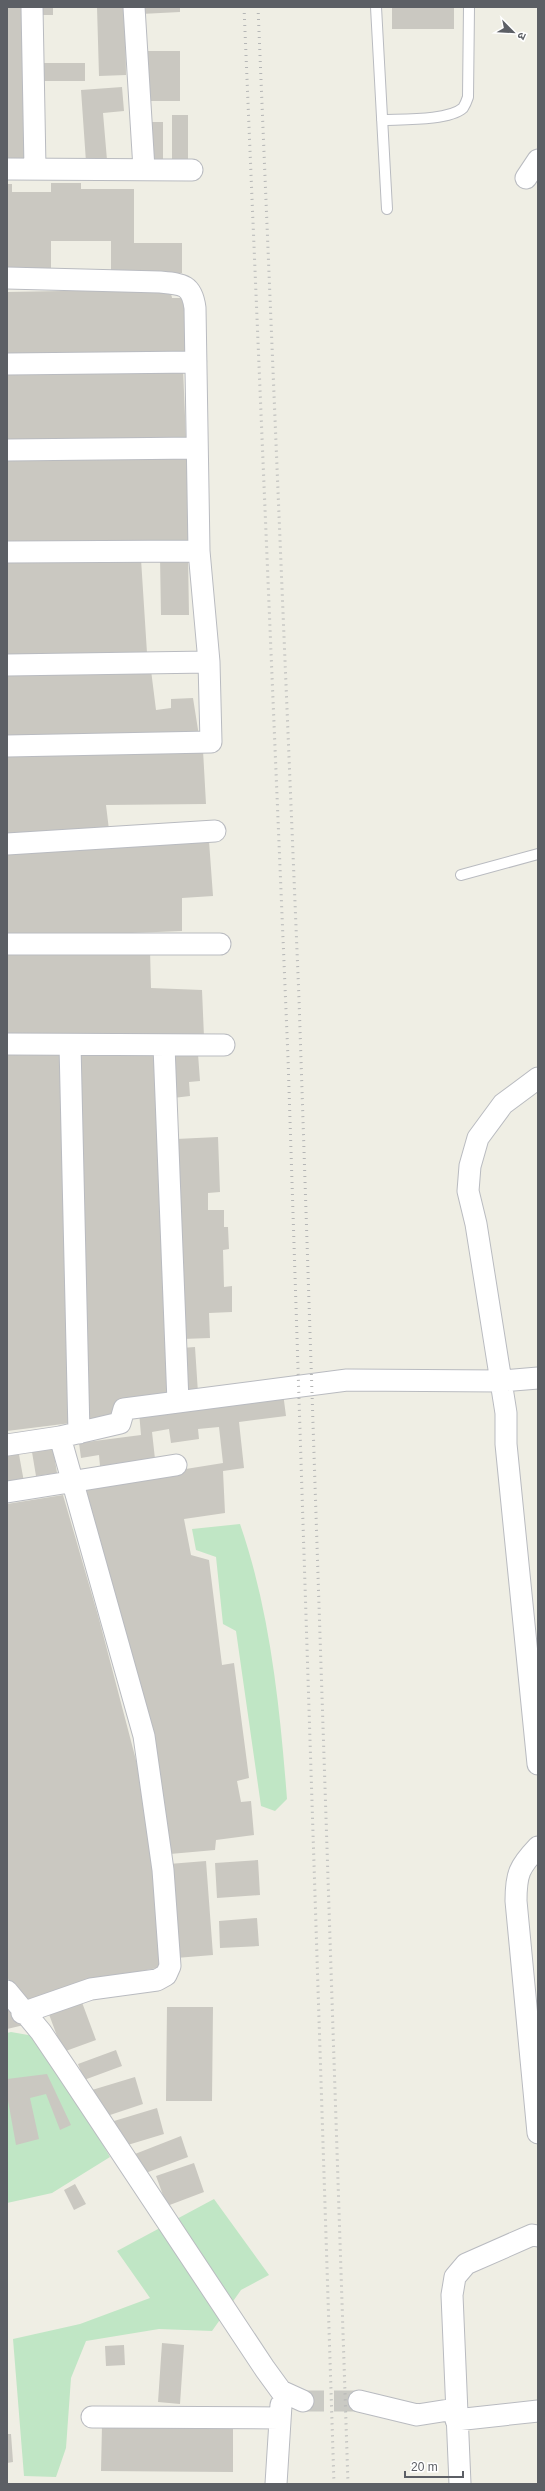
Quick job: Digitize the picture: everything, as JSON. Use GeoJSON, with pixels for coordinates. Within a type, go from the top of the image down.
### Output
{"type":"FeatureCollection","features":[{"type":"Feature","properties":{"kind":"street"},"geometry":{"type":"LineString","coordinates":[[32,7],[35,168]]}},
{"type":"Feature","properties":{"kind":"street"},"geometry":{"type":"LineString","coordinates":[[134,7],[144,169]]}},
{"type":"Feature","properties":{"kind":"street"},"geometry":{"type":"LineString","coordinates":[[526,178],[538,160]]}},
{"type":"Feature","properties":{"kind":"street"},"geometry":{"type":"LineString","coordinates":[[7,169],[192,170]]}},
{"type":"Feature","properties":{"kind":"street"},"geometry":{"type":"LineString","coordinates":[[7,278],[160,282],[186,287],[193,295],[196,308],[199,551],[209,662],[211,742],[7,746]]}},
{"type":"Feature","properties":{"kind":"street"},"geometry":{"type":"LineString","coordinates":[[7,364],[196,362]]}},
{"type":"Feature","properties":{"kind":"street"},"geometry":{"type":"LineString","coordinates":[[7,450],[197,448]]}},
{"type":"Feature","properties":{"kind":"street"},"geometry":{"type":"LineString","coordinates":[[7,552],[199,551]]}},
{"type":"Feature","properties":{"kind":"street"},"geometry":{"type":"LineString","coordinates":[[7,665],[209,662]]}},
{"type":"Feature","properties":{"kind":"street"},"geometry":{"type":"LineString","coordinates":[[7,844],[215,831]]}},
{"type":"Feature","properties":{"kind":"street"},"geometry":{"type":"LineString","coordinates":[[7,944],[220,944]]}},
{"type":"Feature","properties":{"kind":"street"},"geometry":{"type":"LineString","coordinates":[[7,1044],[164,1046],[224,1045]]}},
{"type":"Feature","properties":{"kind":"street"},"geometry":{"type":"LineString","coordinates":[[22,2013],[91,1989],[156,1980],[166,1976],[170,1966],[163,1870],[144,1736],[71,1480],[70,1045]]}},
{"type":"Feature","properties":{"kind":"street"},"geometry":{"type":"LineString","coordinates":[[164,1046],[178,1402]]}},
{"type":"Feature","properties":{"kind":"street"},"geometry":{"type":"LineString","coordinates":[[538,1078],[503,1104],[478,1138],[470,1166],[468,1191],[476,1224],[501,1381],[538,1764]]}},
{"type":"Feature","properties":{"kind":"street"},"geometry":{"type":"LineString","coordinates":[[7,1445],[70,1435],[120,1423],[124,1409],[347,1380],[501,1381],[538,1378]]}},
{"type":"Feature","properties":{"kind":"street"},"geometry":{"type":"LineString","coordinates":[[7,1492],[71,1480],[176,1465]]}},
{"type":"Feature","properties":{"kind":"street"},"geometry":{"type":"LineString","coordinates":[[538,1847],[523,1862],[516,1878],[516,1901],[538,2133]]}},
{"type":"Feature","properties":{"kind":"street"},"geometry":{"type":"LineString","coordinates":[[7,1991],[22,2013],[41,2032],[282,2391],[303,2401]]}},
{"type":"Feature","properties":{"kind":"street"},"geometry":{"type":"LineString","coordinates":[[460,2484],[452,2295],[456,2277],[466,2264],[532,2235],[538,2236]]}},
{"type":"Feature","properties":{"kind":"street"},"geometry":{"type":"LineString","coordinates":[[276,2484],[282,2391]]}},
{"type":"Feature","properties":{"kind":"street"},"geometry":{"type":"LineString","coordinates":[[359,2401],[417,2415],[456,2415],[538,2411]]}},
{"type":"Feature","properties":{"kind":"street"},"geometry":{"type":"LineString","coordinates":[[92,2417],[280,2418]]}},
{"type":"Feature","properties":{"kind":"lane"},"geometry":{"type":"LineString","coordinates":[[376,7],[387,209]]}},
{"type":"Feature","properties":{"kind":"lane"},"geometry":{"type":"LineString","coordinates":[[382,120],[442,116],[456,112],[464,107],[468,97],[469,7]]}},
{"type":"Feature","properties":{"kind":"lane"},"geometry":{"type":"LineString","coordinates":[[460,875],[538,854]]}},
{"type":"Feature","properties":{"kind":"green space"},"geometry":{"type":"Polygon","coordinates":[[[240,1524],[259,1590],[277,1695],[287,1799],[275,1811],[261,1806],[236,1631],[223,1624],[216,1557],[196,1550],[192,1529],[240,1524]]]}},
{"type":"Feature","properties":{"kind":"green space"},"geometry":{"type":"Polygon","coordinates":[[[11,2032],[34,2036],[60,2070],[110,2157],[52,2193],[7,2203],[7,2033],[11,2032]]]}},
{"type":"Feature","properties":{"kind":"green space"},"geometry":{"type":"Polygon","coordinates":[[[214,2199],[269,2275],[241,2290],[212,2331],[159,2329],[86,2341],[71,2378],[66,2448],[56,2477],[24,2476],[13,2339],[80,2324],[150,2298],[117,2251],[214,2199]]]}},
{"type":"Feature","properties":{"kind":"building"},"geometry":{"type":"Polygon","coordinates":[[[7,7],[26,7],[28,162],[7,162],[7,7]]]}},
{"type":"Feature","properties":{"kind":"building"},"geometry":{"type":"Polygon","coordinates":[[[39,7],[53,7],[53,15],[39,15],[39,7]]]}},
{"type":"Feature","properties":{"kind":"building"},"geometry":{"type":"Polygon","coordinates":[[[97,7],[125,7],[126,75],[99,76],[97,7]]]}},
{"type":"Feature","properties":{"kind":"building"},"geometry":{"type":"Polygon","coordinates":[[[141,7],[180,7],[180,12],[141,14],[141,7]]]}},
{"type":"Feature","properties":{"kind":"building"},"geometry":{"type":"Polygon","coordinates":[[[392,7],[454,7],[454,29],[392,29],[392,7]]]}},
{"type":"Feature","properties":{"kind":"building"},"geometry":{"type":"Polygon","coordinates":[[[145,51],[180,51],[180,101],[145,101],[145,51]]]}},
{"type":"Feature","properties":{"kind":"building"},"geometry":{"type":"Polygon","coordinates":[[[41,63],[85,63],[85,81],[42,81],[41,63]]]}},
{"type":"Feature","properties":{"kind":"building"},"geometry":{"type":"Polygon","coordinates":[[[122,87],[124,111],[103,113],[107,160],[86,162],[81,90],[122,87]]]}},
{"type":"Feature","properties":{"kind":"building"},"geometry":{"type":"Polygon","coordinates":[[[172,115],[188,115],[188,163],[172,164],[172,115]]]}},
{"type":"Feature","properties":{"kind":"building"},"geometry":{"type":"Polygon","coordinates":[[[148,122],[163,122],[163,161],[148,161],[148,122]]]}},
{"type":"Feature","properties":{"kind":"building"},"geometry":{"type":"Polygon","coordinates":[[[51,183],[81,183],[81,189],[134,189],[134,243],[182,243],[182,273],[111,274],[111,241],[51,241],[51,270],[7,270],[7,184],[12,184],[12,192],[51,192],[51,183]]]}},
{"type":"Feature","properties":{"kind":"building"},"geometry":{"type":"Polygon","coordinates":[[[170,289],[172,298],[186,298],[188,356],[7,356],[7,292],[170,289]]]}},
{"type":"Feature","properties":{"kind":"building"},"geometry":{"type":"Polygon","coordinates":[[[183,369],[186,439],[7,442],[7,371],[183,369]]]}},
{"type":"Feature","properties":{"kind":"building"},"geometry":{"type":"Polygon","coordinates":[[[189,454],[192,543],[7,547],[7,456],[189,454]]]}},
{"type":"Feature","properties":{"kind":"building"},"geometry":{"type":"Polygon","coordinates":[[[188,556],[189,615],[161,615],[160,557],[188,556]]]}},
{"type":"Feature","properties":{"kind":"building"},"geometry":{"type":"Polygon","coordinates":[[[141,559],[147,653],[7,657],[7,562],[141,559]]]}},
{"type":"Feature","properties":{"kind":"building"},"geometry":{"type":"Polygon","coordinates":[[[151,670],[156,710],[171,708],[171,699],[193,698],[199,736],[7,740],[7,672],[151,670]]]}},
{"type":"Feature","properties":{"kind":"building"},"geometry":{"type":"Polygon","coordinates":[[[203,750],[206,804],[106,805],[109,830],[7,836],[7,753],[203,750]]]}},
{"type":"Feature","properties":{"kind":"building"},"geometry":{"type":"Polygon","coordinates":[[[209,841],[213,896],[182,898],[182,931],[7,938],[7,853],[209,841]]]}},
{"type":"Feature","properties":{"kind":"building"},"geometry":{"type":"Polygon","coordinates":[[[7,949],[150,950],[151,988],[202,990],[204,1037],[7,1035],[7,949]]]}},
{"type":"Feature","properties":{"kind":"building"},"geometry":{"type":"Polygon","coordinates":[[[78,1051],[157,1051],[166,1252],[167,1398],[114,1418],[83,1421],[78,1051]]]}},
{"type":"Feature","properties":{"kind":"building"},"geometry":{"type":"Polygon","coordinates":[[[7,1052],[64,1053],[71,1423],[7,1431],[7,1052]]]}},
{"type":"Feature","properties":{"kind":"building"},"geometry":{"type":"Polygon","coordinates":[[[198,1054],[200,1081],[189,1082],[190,1096],[173,1098],[170,1056],[198,1054]]]}},
{"type":"Feature","properties":{"kind":"building"},"geometry":{"type":"Polygon","coordinates":[[[218,1137],[220,1192],[208,1193],[208,1210],[224,1210],[224,1227],[228,1227],[229,1249],[223,1250],[224,1287],[232,1286],[232,1312],[209,1313],[210,1338],[182,1339],[176,1139],[218,1137]]]}},
{"type":"Feature","properties":{"kind":"building"},"geometry":{"type":"Polygon","coordinates":[[[195,1347],[198,1393],[184,1394],[181,1348],[195,1347]]]}},
{"type":"Feature","properties":{"kind":"building"},"geometry":{"type":"Polygon","coordinates":[[[283,1393],[286,1416],[239,1422],[244,1468],[223,1471],[225,1513],[184,1519],[191,1555],[209,1560],[222,1665],[234,1663],[249,1778],[237,1781],[241,1802],[251,1801],[254,1835],[216,1840],[215,1850],[170,1854],[78,1488],[106,1487],[105,1482],[223,1463],[219,1427],[198,1429],[199,1439],[171,1443],[169,1429],[152,1432],[155,1459],[100,1466],[99,1455],[81,1458],[79,1443],[141,1435],[139,1412],[283,1393]]]}},
{"type":"Feature","properties":{"kind":"building"},"geometry":{"type":"Polygon","coordinates":[[[53,1448],[57,1473],[36,1476],[32,1452],[53,1448]]]}},
{"type":"Feature","properties":{"kind":"building"},"geometry":{"type":"Polygon","coordinates":[[[18,1449],[24,1482],[7,1485],[7,1451],[18,1449]]]}},
{"type":"Feature","properties":{"kind":"building"},"geometry":{"type":"Polygon","coordinates":[[[63,1495],[99,1619],[142,1783],[157,1871],[162,1967],[106,1978],[25,2006],[7,1977],[7,1504],[63,1495]]]}},
{"type":"Feature","properties":{"kind":"building"},"geometry":{"type":"Polygon","coordinates":[[[258,1860],[260,1895],[217,1898],[215,1863],[258,1860]]]}},
{"type":"Feature","properties":{"kind":"building"},"geometry":{"type":"Polygon","coordinates":[[[206,1861],[213,1955],[176,1958],[169,1864],[206,1861]]]}},
{"type":"Feature","properties":{"kind":"building"},"geometry":{"type":"Polygon","coordinates":[[[257,1918],[259,1946],[220,1948],[219,1921],[257,1918]]]}},
{"type":"Feature","properties":{"kind":"building"},"geometry":{"type":"Polygon","coordinates":[[[80,1997],[96,2040],[63,2052],[47,2009],[80,1997]]]}},
{"type":"Feature","properties":{"kind":"building"},"geometry":{"type":"Polygon","coordinates":[[[7,2001],[24,2025],[7,2029],[7,2001]]]}},
{"type":"Feature","properties":{"kind":"building"},"geometry":{"type":"Polygon","coordinates":[[[167,2007],[213,2007],[212,2101],[166,2101],[167,2007]]]}},
{"type":"Feature","properties":{"kind":"building"},"geometry":{"type":"Polygon","coordinates":[[[116,2050],[122,2066],[84,2080],[78,2064],[116,2050]]]}},
{"type":"Feature","properties":{"kind":"building"},"geometry":{"type":"Polygon","coordinates":[[[47,2074],[71,2125],[60,2130],[46,2094],[30,2098],[39,2139],[16,2145],[7,2095],[7,2079],[47,2074]]]}},
{"type":"Feature","properties":{"kind":"building"},"geometry":{"type":"Polygon","coordinates":[[[135,2077],[143,2104],[101,2118],[92,2090],[135,2077]]]}},
{"type":"Feature","properties":{"kind":"building"},"geometry":{"type":"Polygon","coordinates":[[[157,2108],[164,2134],[121,2147],[114,2121],[157,2108]]]}},
{"type":"Feature","properties":{"kind":"building"},"geometry":{"type":"Polygon","coordinates":[[[181,2136],[188,2157],[143,2174],[135,2154],[181,2136]]]}},
{"type":"Feature","properties":{"kind":"building"},"geometry":{"type":"Polygon","coordinates":[[[194,2163],[204,2192],[167,2206],[156,2176],[194,2163]]]}},
{"type":"Feature","properties":{"kind":"building"},"geometry":{"type":"Polygon","coordinates":[[[75,2184],[86,2204],[74,2210],[64,2190],[75,2184]]]}},
{"type":"Feature","properties":{"kind":"building"},"geometry":{"type":"Polygon","coordinates":[[[162,2343],[184,2345],[180,2404],[158,2402],[162,2343]]]}},
{"type":"Feature","properties":{"kind":"building"},"geometry":{"type":"Polygon","coordinates":[[[124,2345],[125,2365],[106,2366],[105,2346],[124,2345]]]}},
{"type":"Feature","properties":{"kind":"building"},"geometry":{"type":"Polygon","coordinates":[[[102,2425],[233,2426],[233,2472],[101,2471],[102,2425]]]}},
{"type":"Feature","properties":{"kind":"building"},"geometry":{"type":"Polygon","coordinates":[[[7,2434],[11,2434],[13,2462],[7,2463],[7,2434]]]}},
{"type":"Feature","properties":{"kind":"tunnel"},"geometry":{"type":"LineString","coordinates":[[303,2401],[359,2401]]}},
{"type":"Feature","properties":{"kind":"railway"},"geometry":{"type":"LineString","coordinates":[[244,7],[288,1058],[334,2484]]}},
{"type":"Feature","properties":{"kind":"railway"},"geometry":{"type":"LineString","coordinates":[[258,7],[299,999],[348,2484]]}}]}
